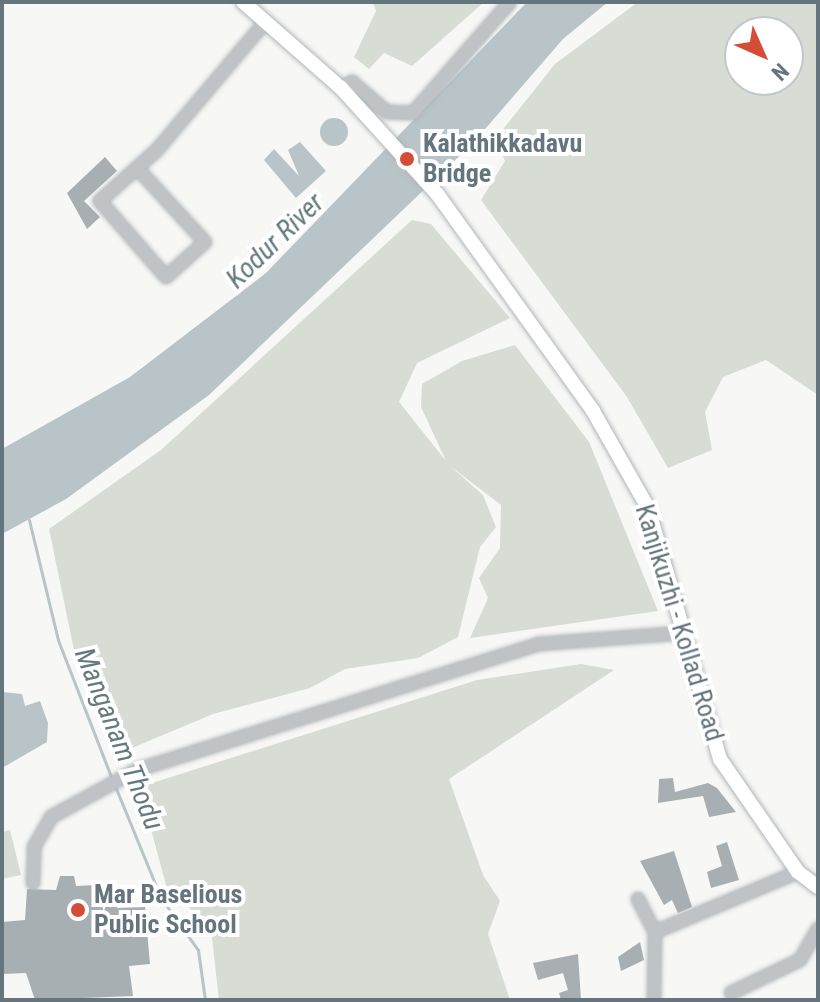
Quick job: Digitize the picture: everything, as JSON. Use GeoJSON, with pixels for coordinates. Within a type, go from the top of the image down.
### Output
{"type":"FeatureCollection","features":[{"type":"Feature","properties":{"kind":"main road","name":"Kanjikuzhi - Kollad Road"},"geometry":{"type":"LineString","coordinates":[[243,2],[341,88],[438,195],[593,411],[648,508],[720,759],[798,872],[818,887]]}},
{"type":"Feature","properties":{"kind":"street"},"geometry":{"type":"LineString","coordinates":[[341,88],[352,82],[387,112],[413,113],[510,2]]}},
{"type":"Feature","properties":{"kind":"street"},"geometry":{"type":"LineString","coordinates":[[138,169],[205,242],[166,277],[100,201],[138,169],[266,21]]}},
{"type":"Feature","properties":{"kind":"street"},"geometry":{"type":"LineString","coordinates":[[33,883],[41,830],[102,786],[137,770],[538,644],[684,633]]}},
{"type":"Feature","properties":{"kind":"street"},"geometry":{"type":"LineString","coordinates":[[655,932],[798,872]]}},
{"type":"Feature","properties":{"kind":"street"},"geometry":{"type":"LineString","coordinates":[[638,899],[655,932],[654,1000]]}},
{"type":"Feature","properties":{"kind":"street"},"geometry":{"type":"LineString","coordinates":[[731,993],[800,960],[818,929]]}},
{"type":"Feature","properties":{"kind":"shaded area"},"geometry":{"type":"Polygon","coordinates":[[[373,2],[484,2],[412,66],[384,53],[369,69],[354,57],[376,11],[373,2]]]}},
{"type":"Feature","properties":{"kind":"shaded area"},"geometry":{"type":"Polygon","coordinates":[[[527,2],[608,2],[563,39],[473,143],[209,395],[66,499],[2,534],[2,449],[130,377],[266,273],[527,2]]]}},
{"type":"Feature","properties":{"kind":"shaded area"},"geometry":{"type":"Polygon","coordinates":[[[638,2],[818,2],[818,395],[766,360],[723,377],[705,412],[712,450],[668,468],[627,397],[481,200],[505,161],[496,138],[555,64],[638,2]]]}},
{"type":"Feature","properties":{"kind":"shaded area"},"geometry":{"type":"Polygon","coordinates":[[[334,118],[344,122],[348,132],[344,142],[334,146],[324,142],[320,132],[324,122],[334,118]]]}},
{"type":"Feature","properties":{"kind":"shaded area"},"geometry":{"type":"Polygon","coordinates":[[[300,142],[326,171],[296,198],[264,160],[274,149],[299,176],[288,150],[300,142]]]}},
{"type":"Feature","properties":{"kind":"shaded area"},"geometry":{"type":"Polygon","coordinates":[[[412,220],[431,224],[510,318],[417,363],[399,402],[446,461],[421,407],[422,384],[462,361],[515,345],[589,442],[658,611],[470,638],[488,598],[479,578],[500,548],[501,505],[450,466],[483,495],[496,527],[480,547],[458,637],[418,658],[345,669],[310,688],[213,714],[120,753],[74,650],[49,529],[161,450],[412,220]]]}},
{"type":"Feature","properties":{"kind":"shaded area"},"geometry":{"type":"Polygon","coordinates":[[[581,664],[614,670],[449,779],[483,875],[500,901],[488,934],[510,1000],[219,1000],[211,929],[166,885],[149,822],[130,790],[477,680],[581,664]]]}},
{"type":"Feature","properties":{"kind":"shaded area"},"geometry":{"type":"Polygon","coordinates":[[[2,692],[22,694],[25,706],[40,701],[48,723],[47,742],[2,768],[2,692]]]}},
{"type":"Feature","properties":{"kind":"shaded area"},"geometry":{"type":"Polygon","coordinates":[[[10,830],[21,875],[2,879],[2,832],[10,830]]]}},
{"type":"Feature","properties":{"kind":"building"},"geometry":{"type":"Polygon","coordinates":[[[105,157],[117,171],[84,201],[100,217],[87,229],[67,193],[105,157]]]}},
{"type":"Feature","properties":{"kind":"building"},"geometry":{"type":"Polygon","coordinates":[[[673,778],[675,792],[708,783],[717,788],[736,812],[709,817],[703,796],[658,803],[659,779],[673,778]]]}},
{"type":"Feature","properties":{"kind":"building"},"geometry":{"type":"Polygon","coordinates":[[[727,842],[739,880],[711,888],[707,872],[722,866],[716,846],[727,842]]]}},
{"type":"Feature","properties":{"kind":"building"},"geometry":{"type":"Polygon","coordinates":[[[674,851],[692,907],[678,913],[672,900],[664,905],[640,861],[674,851]]]}},
{"type":"Feature","properties":{"kind":"building"},"geometry":{"type":"Polygon","coordinates":[[[60,876],[74,876],[76,886],[115,884],[117,908],[145,907],[150,964],[129,966],[133,996],[35,1000],[26,973],[3,974],[2,922],[25,920],[27,889],[56,890],[60,876]]]}},
{"type":"Feature","properties":{"kind":"building"},"geometry":{"type":"Polygon","coordinates":[[[640,942],[644,960],[621,971],[618,957],[640,942]]]}},
{"type":"Feature","properties":{"kind":"building"},"geometry":{"type":"Polygon","coordinates":[[[578,954],[581,1000],[561,1000],[559,993],[568,990],[563,973],[538,980],[533,963],[578,954]]]}},
{"type":"Feature","properties":{"kind":"waterway","name":"Manganam Thodu"},"geometry":{"type":"LineString","coordinates":[[29,520],[58,640],[112,779]]}},
{"type":"Feature","properties":{"kind":"waterway","name":"Manganam Thodu"},"geometry":{"type":"LineString","coordinates":[[115,786],[161,898],[198,950],[205,1000]]}},
{"type":"Feature","properties":{"kind":"place","name":"Kalathikkadavu Bridge"},"geometry":{"type":"Point","coordinates":[407,159]}},
{"type":"Feature","properties":{"kind":"place","name":"Mar Baselious Public School"},"geometry":{"type":"Point","coordinates":[78,910]}},
{"type":"Feature","properties":{"kind":"water label","name":"Kodur River"},"geometry":{"type":"Point","coordinates":[275,241]}}]}
